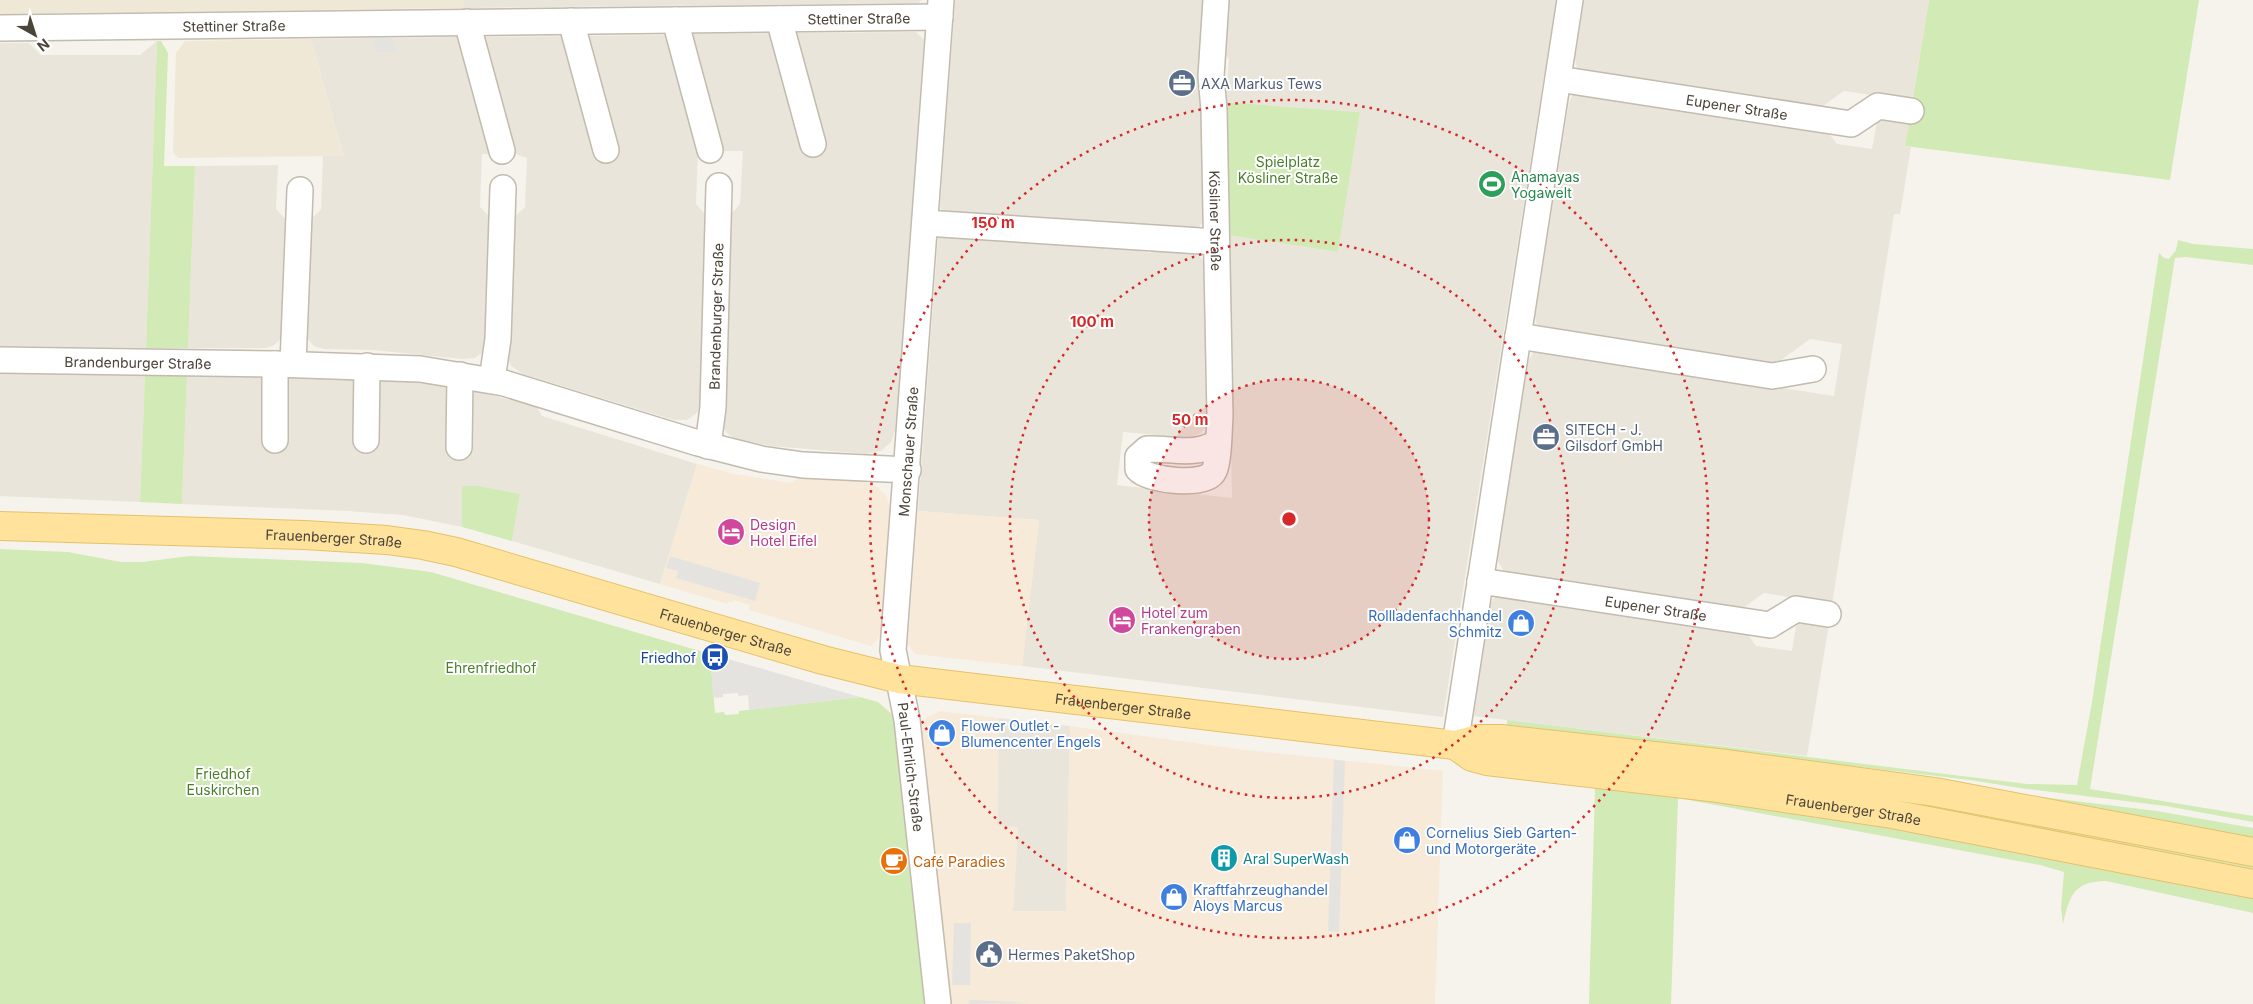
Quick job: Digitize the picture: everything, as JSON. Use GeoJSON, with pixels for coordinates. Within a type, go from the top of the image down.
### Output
{"type":"FeatureCollection","features":[{"type":"Feature","properties":{"kind":"main road","name":"Frauenberger Straße"},"geometry":{"type":"LineString","coordinates":[[0,526],[304,535],[387,540],[423,545],[456,552],[823,660],[899,679],[1455,745],[1478,739],[1501,739],[1827,777],[1986,801],[2253,852]]}},
{"type":"Feature","properties":{"kind":"main road","name":"Frauenberger Straße"},"geometry":{"type":"LineString","coordinates":[[1455,745],[1472,757],[1487,761],[1710,787],[1892,814],[2253,884]]}},
{"type":"Feature","properties":{"kind":"street","name":"Kösliner Straße"},"geometry":{"type":"LineString","coordinates":[[1216,0],[1211,76],[1214,110],[1220,416],[1218,442]]}},
{"type":"Feature","properties":{"kind":"street"},"geometry":{"type":"LineString","coordinates":[[1455,745],[1570,0]]}},
{"type":"Feature","properties":{"kind":"street","name":"Stettiner Straße"},"geometry":{"type":"LineString","coordinates":[[0,28],[779,19],[940,9]]}},
{"type":"Feature","properties":{"kind":"street","name":"Monschauer Straße"},"geometry":{"type":"LineString","coordinates":[[899,679],[893,650],[908,470],[940,9]]}},
{"type":"Feature","properties":{"kind":"street"},"geometry":{"type":"LineString","coordinates":[[779,19],[813,144]]}},
{"type":"Feature","properties":{"kind":"street"},"geometry":{"type":"LineString","coordinates":[[674,20],[710,150]]}},
{"type":"Feature","properties":{"kind":"street"},"geometry":{"type":"LineString","coordinates":[[571,21],[606,150]]}},
{"type":"Feature","properties":{"kind":"street"},"geometry":{"type":"LineString","coordinates":[[467,22],[502,150]]}},
{"type":"Feature","properties":{"kind":"street","name":"Eupener Straße"},"geometry":{"type":"LineString","coordinates":[[1558,79],[1851,124],[1878,106],[1911,111]]}},
{"type":"Feature","properties":{"kind":"street","name":"Brandenburger Straße"},"geometry":{"type":"LineString","coordinates":[[708,446],[713,407],[719,186]]}},
{"type":"Feature","properties":{"kind":"street"},"geometry":{"type":"LineString","coordinates":[[492,380],[498,339],[503,188]]}},
{"type":"Feature","properties":{"kind":"street"},"geometry":{"type":"LineString","coordinates":[[275,440],[300,190]]}},
{"type":"Feature","properties":{"kind":"street"},"geometry":{"type":"LineString","coordinates":[[926,223],[1216,242]]}},
{"type":"Feature","properties":{"kind":"street"},"geometry":{"type":"LineString","coordinates":[[1518,336],[1772,376],[1813,369]]}},
{"type":"Feature","properties":{"kind":"street","name":"Brandenburger Straße"},"geometry":{"type":"LineString","coordinates":[[0,360],[284,364],[420,369],[492,380],[531,390],[736,454],[782,463],[908,470]]}},
{"type":"Feature","properties":{"kind":"street"},"geometry":{"type":"LineString","coordinates":[[366,440],[367,366]]}},
{"type":"Feature","properties":{"kind":"street"},"geometry":{"type":"LineString","coordinates":[[459,446],[460,375]]}},
{"type":"Feature","properties":{"kind":"street","name":"Eupener Straße"},"geometry":{"type":"LineString","coordinates":[[1480,581],[1770,625],[1796,609],[1828,614]]}},
{"type":"Feature","properties":{"kind":"street","name":"Paul-Ehrlich-Straße"},"geometry":{"type":"LineString","coordinates":[[899,679],[907,720],[938,1004]]}},
{"type":"Feature","properties":{"kind":"shaded area"},"geometry":{"type":"Polygon","coordinates":[[[0,0],[464,0],[464,8],[0,14],[0,0]]]}},
{"type":"Feature","properties":{"kind":"shaded area"},"geometry":{"type":"Polygon","coordinates":[[[464,0],[922,0],[918,3],[464,8],[464,0]]]}},
{"type":"Feature","properties":{"kind":"shaded area"},"geometry":{"type":"Polygon","coordinates":[[[955,0],[1210,0],[1205,214],[1203,223],[1196,229],[1150,228],[1149,225],[1082,227],[947,217],[940,207],[955,0]]]}},
{"type":"Feature","properties":{"kind":"shaded area"},"geometry":{"type":"Polygon","coordinates":[[[1224,0],[1556,0],[1443,717],[1022,666],[1039,520],[918,511],[938,238],[946,230],[1079,241],[1151,253],[1151,249],[1198,255],[1204,261],[1206,268],[1208,424],[1202,432],[1191,438],[1123,432],[1117,485],[1232,498],[1227,235],[1338,252],[1360,112],[1226,102],[1229,59],[1220,48],[1224,0]]]}},
{"type":"Feature","properties":{"kind":"shaded area"},"geometry":{"type":"Polygon","coordinates":[[[1584,0],[1929,0],[1912,101],[1844,91],[1820,108],[1585,72],[1577,68],[1575,59],[1584,0]]]}},
{"type":"Feature","properties":{"kind":"shaded area"},"geometry":{"type":"Polygon","coordinates":[[[916,32],[924,40],[896,428],[891,442],[881,451],[866,454],[772,446],[736,439],[721,426],[727,218],[740,204],[743,151],[724,151],[713,143],[691,34],[916,32]]]}},
{"type":"Feature","properties":{"kind":"shaded area"},"geometry":{"type":"Polygon","coordinates":[[[666,35],[676,43],[698,152],[696,204],[709,218],[702,400],[698,412],[687,420],[674,420],[523,374],[511,366],[506,352],[511,220],[525,207],[527,158],[516,154],[505,146],[484,37],[666,35]]]}},
{"type":"Feature","properties":{"kind":"shaded area"},"geometry":{"type":"Polygon","coordinates":[[[458,37],[469,45],[490,154],[482,154],[480,207],[493,220],[489,337],[485,350],[475,358],[462,359],[372,350],[324,349],[314,346],[306,337],[307,222],[321,210],[323,156],[343,155],[311,39],[372,38],[376,52],[395,52],[392,38],[458,37]]]}},
{"type":"Feature","properties":{"kind":"shaded area"},"geometry":{"type":"Polygon","coordinates":[[[372,38],[392,38],[396,52],[376,52],[372,38]]]}},
{"type":"Feature","properties":{"kind":"shaded area"},"geometry":{"type":"Polygon","coordinates":[[[311,39],[343,156],[178,158],[173,152],[176,53],[185,41],[311,39]]]}},
{"type":"Feature","properties":{"kind":"shaded area"},"geometry":{"type":"Polygon","coordinates":[[[157,41],[146,348],[0,346],[0,43],[29,43],[41,55],[140,55],[157,41]]]}},
{"type":"Feature","properties":{"kind":"shaded area"},"geometry":{"type":"Polygon","coordinates":[[[1582,93],[1827,131],[1837,144],[1872,149],[1878,117],[1909,122],[1905,146],[1911,147],[1900,214],[1894,214],[1832,604],[1764,593],[1739,611],[1506,574],[1497,560],[1528,360],[1535,351],[1834,396],[1842,344],[1810,339],[1773,366],[1537,326],[1535,317],[1569,102],[1573,94],[1582,93]]]}},
{"type":"Feature","properties":{"kind":"shaded area"},"geometry":{"type":"Polygon","coordinates":[[[278,165],[276,209],[289,223],[282,338],[273,346],[264,348],[188,348],[195,166],[278,165]]]}},
{"type":"Feature","properties":{"kind":"shaded area"},"geometry":{"type":"Polygon","coordinates":[[[0,374],[145,375],[140,502],[0,496],[0,374]]]}},
{"type":"Feature","properties":{"kind":"shaded area"},"geometry":{"type":"Polygon","coordinates":[[[187,376],[262,377],[271,385],[279,385],[288,377],[355,378],[371,387],[380,379],[446,385],[455,395],[472,390],[537,407],[542,416],[697,464],[660,584],[512,541],[520,494],[479,486],[462,486],[462,527],[403,515],[182,504],[187,376]]]}},
{"type":"Feature","properties":{"kind":"shaded area"},"geometry":{"type":"Polygon","coordinates":[[[697,464],[734,474],[791,483],[799,477],[862,481],[876,486],[887,497],[890,507],[881,635],[871,646],[749,610],[750,605],[734,600],[733,602],[729,601],[727,604],[660,584],[697,464]]]}},
{"type":"Feature","properties":{"kind":"shaded area"},"geometry":{"type":"Polygon","coordinates":[[[918,511],[1039,520],[1022,666],[915,654],[908,644],[918,511]]]}},
{"type":"Feature","properties":{"kind":"shaded area"},"geometry":{"type":"Polygon","coordinates":[[[670,556],[760,583],[755,601],[676,578],[678,571],[666,568],[670,556]]]}},
{"type":"Feature","properties":{"kind":"shaded area"},"geometry":{"type":"Polygon","coordinates":[[[1503,595],[1747,633],[1756,646],[1792,651],[1797,620],[1829,624],[1807,756],[1473,716],[1490,604],[1495,597],[1503,595]]]}},
{"type":"Feature","properties":{"kind":"shaded area"},"geometry":{"type":"Polygon","coordinates":[[[721,657],[860,697],[749,710],[748,695],[738,696],[738,693],[723,694],[723,697],[713,698],[711,659],[720,662],[721,657]]]}},
{"type":"Feature","properties":{"kind":"shaded area"},"geometry":{"type":"Polygon","coordinates":[[[940,711],[999,718],[997,826],[1018,827],[1013,911],[1066,911],[1070,726],[1238,749],[1443,771],[1435,1004],[950,1004],[922,734],[923,722],[926,718],[940,711]]]}},
{"type":"Feature","properties":{"kind":"shaded area"},"geometry":{"type":"Polygon","coordinates":[[[999,718],[1070,726],[1066,912],[1013,911],[1018,827],[997,826],[999,718]]]}},
{"type":"Feature","properties":{"kind":"shaded area"},"geometry":{"type":"Polygon","coordinates":[[[1334,760],[1345,761],[1339,932],[1328,931],[1334,760]]]}},
{"type":"Feature","properties":{"kind":"shaded area"},"geometry":{"type":"Polygon","coordinates":[[[954,923],[971,923],[970,985],[952,985],[954,923]]]}},
{"type":"Feature","properties":{"kind":"shaded area"},"geometry":{"type":"Polygon","coordinates":[[[969,1000],[976,1000],[1031,1003],[968,1004],[969,1000]]]}},
{"type":"Feature","properties":{"kind":"green space"},"geometry":{"type":"Polygon","coordinates":[[[1929,0],[2199,0],[2170,180],[1905,146],[1929,0]]]}},
{"type":"Feature","properties":{"kind":"green space"},"geometry":{"type":"Polygon","coordinates":[[[157,41],[161,41],[168,53],[164,166],[195,166],[188,348],[146,348],[157,41]]]}},
{"type":"Feature","properties":{"kind":"green space","name":"Spielplatz Kösliner Straße"},"geometry":{"type":"Polygon","coordinates":[[[1224,102],[1360,112],[1338,252],[1227,235],[1224,102]]]}},
{"type":"Feature","properties":{"kind":"green space"},"geometry":{"type":"Polygon","coordinates":[[[2178,240],[2193,244],[2253,249],[2253,265],[2186,257],[2175,258],[2090,789],[2253,816],[2253,822],[2166,806],[1970,780],[1507,725],[1507,720],[2027,784],[2077,785],[2092,702],[2159,253],[2164,258],[2169,259],[2176,250],[2178,240]]]}},
{"type":"Feature","properties":{"kind":"green space"},"geometry":{"type":"Polygon","coordinates":[[[145,375],[187,376],[182,504],[140,502],[145,375]]]}},
{"type":"Feature","properties":{"kind":"green space"},"geometry":{"type":"Polygon","coordinates":[[[462,486],[479,486],[520,494],[512,541],[462,527],[462,486]]]}},
{"type":"Feature","properties":{"kind":"green space","name":"Friedhof Euskirchen"},"geometry":{"type":"Polygon","coordinates":[[[0,549],[68,552],[121,562],[142,562],[190,556],[362,563],[431,572],[710,654],[715,713],[724,712],[725,715],[739,714],[739,711],[860,697],[878,702],[894,716],[925,1004],[0,1004],[0,549]]]}},
{"type":"Feature","properties":{"kind":"green space"},"geometry":{"type":"Polygon","coordinates":[[[1481,746],[1835,787],[2253,864],[2253,871],[1481,746]]]}},
{"type":"Feature","properties":{"kind":"green space"},"geometry":{"type":"Polygon","coordinates":[[[1595,788],[1677,798],[1678,793],[1894,826],[2253,895],[2253,913],[2106,881],[2086,884],[2075,892],[2068,905],[2063,924],[2061,908],[2064,872],[2040,865],[1678,798],[1671,1004],[1589,1004],[1595,788]]]}},
{"type":"Feature","properties":{"kind":"green space"},"geometry":{"type":"Polygon","coordinates":[[[2034,796],[2157,811],[2253,828],[2253,840],[2034,796]]]}},
{"type":"Feature","properties":{"kind":"place","name":"AXA Markus Tews"},"geometry":{"type":"Point","coordinates":[1182,83]}},
{"type":"Feature","properties":{"kind":"place","name":"Anamayas Yogawelt"},"geometry":{"type":"Point","coordinates":[1492,184]}},
{"type":"Feature","properties":{"kind":"place","name":"SITECH - J. Gilsdorf GmbH"},"geometry":{"type":"Point","coordinates":[1546,437]}},
{"type":"Feature","properties":{"kind":"place","name":"Design Hotel Eifel"},"geometry":{"type":"Point","coordinates":[731,532]}},
{"type":"Feature","properties":{"kind":"place","name":"Hotel zum Frankengraben"},"geometry":{"type":"Point","coordinates":[1122,620]}},
{"type":"Feature","properties":{"kind":"place","name":"Rollladenfachhandel Schmitz"},"geometry":{"type":"Point","coordinates":[1521,623]}},
{"type":"Feature","properties":{"kind":"place","name":"Friedhof"},"geometry":{"type":"Point","coordinates":[715,657]}},
{"type":"Feature","properties":{"kind":"place","name":"Flower Outlet - Blumencenter Engels"},"geometry":{"type":"Point","coordinates":[942,733]}},
{"type":"Feature","properties":{"kind":"place","name":"Cornelius Sieb Garten- und Motorgeräte"},"geometry":{"type":"Point","coordinates":[1407,840]}},
{"type":"Feature","properties":{"kind":"place","name":"Aral SuperWash"},"geometry":{"type":"Point","coordinates":[1224,858]}},
{"type":"Feature","properties":{"kind":"place","name":"Café Paradies"},"geometry":{"type":"Point","coordinates":[894,861]}},
{"type":"Feature","properties":{"kind":"place","name":"Kraftfahrzeughandel Aloys Marcus"},"geometry":{"type":"Point","coordinates":[1174,897]}},
{"type":"Feature","properties":{"kind":"place","name":"Hermes PaketShop"},"geometry":{"type":"Point","coordinates":[989,954]}},
{"type":"Feature","properties":{"kind":"park label","name":"Ehrenfriedhof"},"geometry":{"type":"Point","coordinates":[491,667]}}]}
